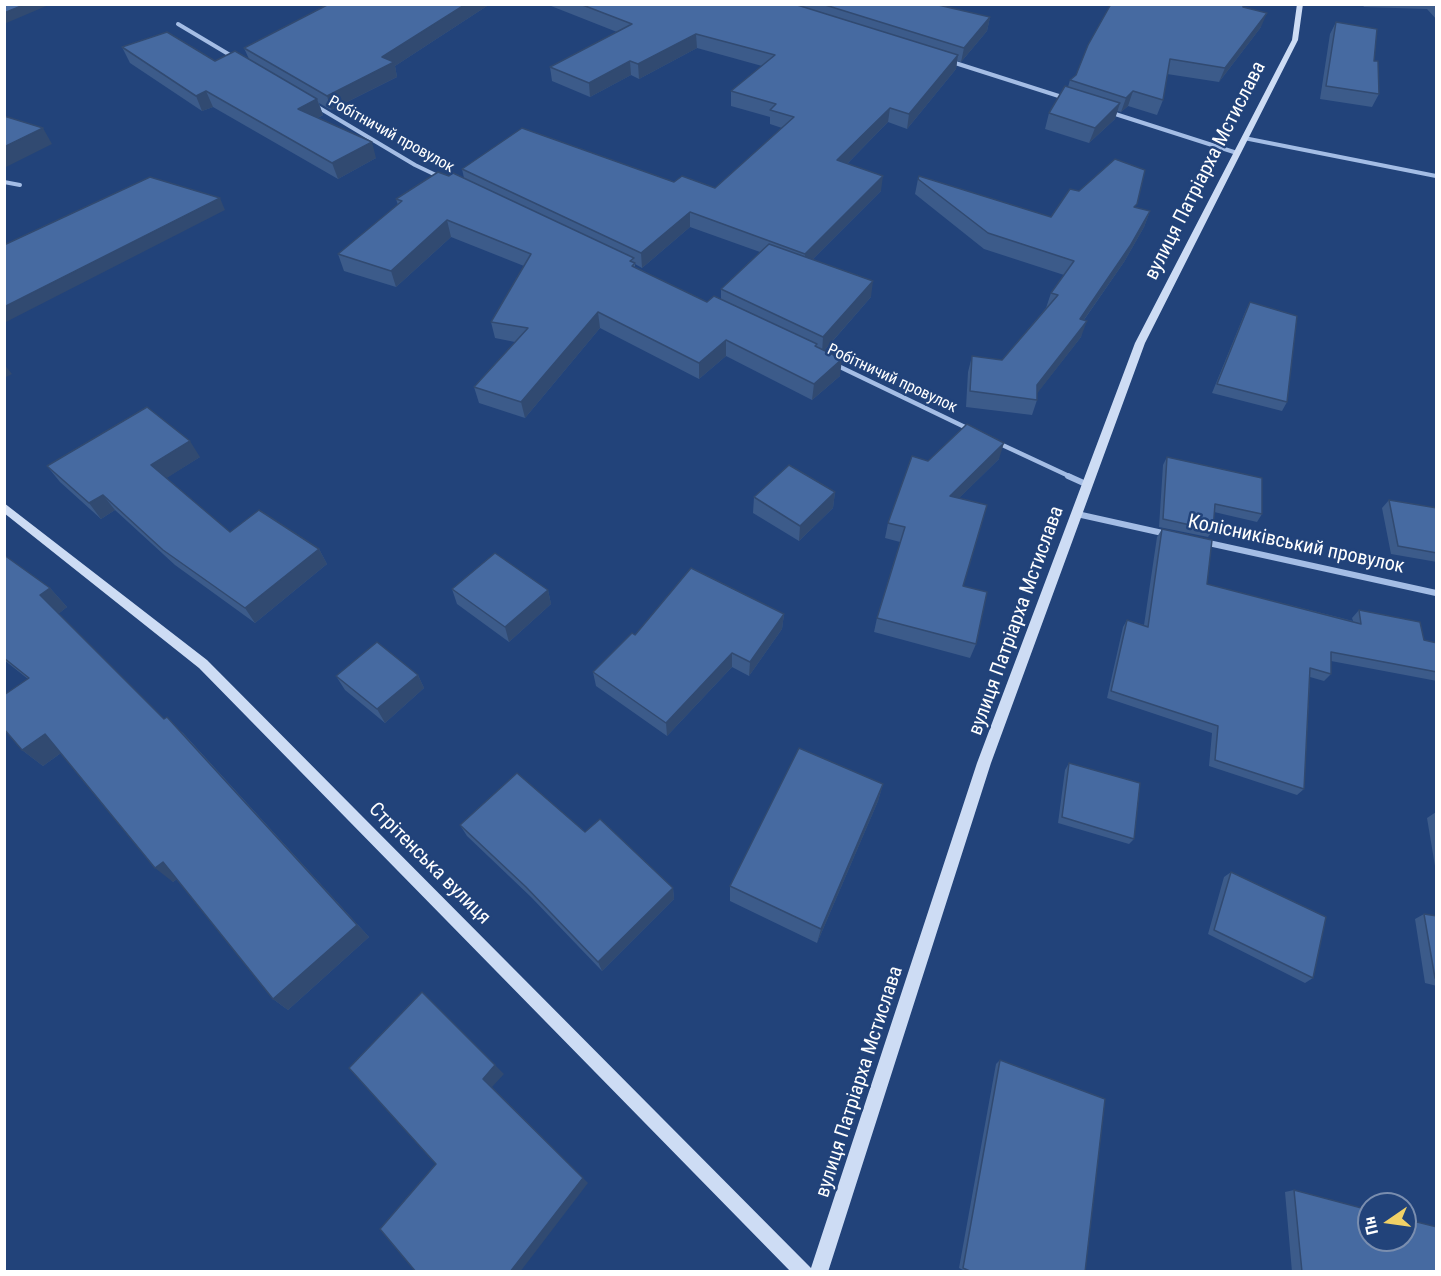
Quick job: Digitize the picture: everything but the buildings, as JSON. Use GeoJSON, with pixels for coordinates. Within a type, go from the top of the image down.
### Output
{"type":"FeatureCollection","features":[{"type":"Feature","properties":{"kind":"main road","name":"вулиця Патріарха Мстислава"},"geometry":{"type":"LineString","coordinates":[[819,1272],[984,763],[1140,343],[1294,40],[1300,4]]}},
{"type":"Feature","properties":{"kind":"main road","name":"Стрітенська вулиця"},"geometry":{"type":"LineString","coordinates":[[4,507],[203,664],[804,1272]]}},
{"type":"Feature","properties":{"kind":"street"},"geometry":{"type":"LineString","coordinates":[[178,24],[237,59]]}},
{"type":"Feature","properties":{"kind":"street"},"geometry":{"type":"LineString","coordinates":[[944,60],[1068,99]]}},
{"type":"Feature","properties":{"kind":"street","name":"Робітничий провулок"},"geometry":{"type":"LineString","coordinates":[[307,101],[415,165],[447,181]]}},
{"type":"Feature","properties":{"kind":"street"},"geometry":{"type":"LineString","coordinates":[[1102,110],[1237,153]]}},
{"type":"Feature","properties":{"kind":"street"},"geometry":{"type":"LineString","coordinates":[[1244,138],[1437,176]]}},
{"type":"Feature","properties":{"kind":"street"},"geometry":{"type":"LineString","coordinates":[[4,182],[20,185]]}},
{"type":"Feature","properties":{"kind":"street","name":"Робітничий провулок"},"geometry":{"type":"LineString","coordinates":[[831,363],[981,435]]}},
{"type":"Feature","properties":{"kind":"street"},"geometry":{"type":"LineString","coordinates":[[992,440],[1088,485]]}},
{"type":"Feature","properties":{"kind":"street","name":"Колісниківський провулок"},"geometry":{"type":"LineString","coordinates":[[1077,514],[1170,534]]}},
{"type":"Feature","properties":{"kind":"street","name":"Колісниківський провулок"},"geometry":{"type":"LineString","coordinates":[[1193,539],[1437,593]]}}]}
